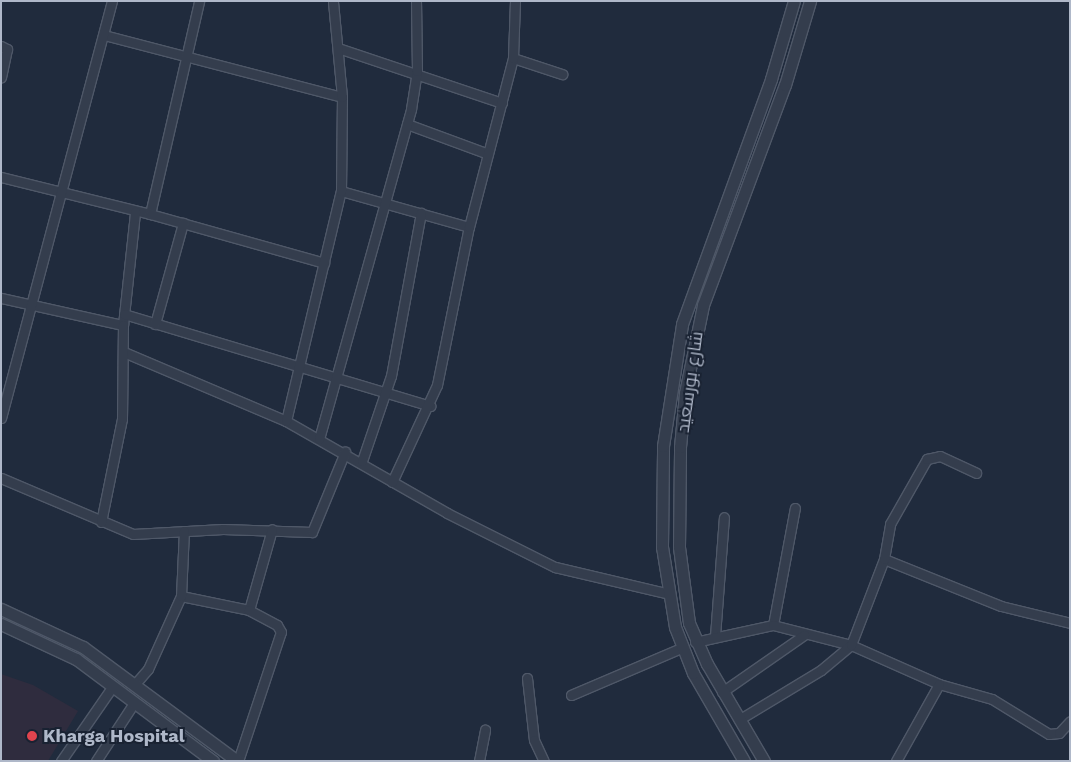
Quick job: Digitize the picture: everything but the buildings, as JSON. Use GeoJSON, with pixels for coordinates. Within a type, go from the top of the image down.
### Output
{"type":"FeatureCollection","features":[{"type":"Feature","properties":{"kind":"street"},"geometry":{"type":"LineString","coordinates":[[1,418],[112,1]]}},
{"type":"Feature","properties":{"kind":"street"},"geometry":{"type":"LineString","coordinates":[[150,214],[199,1]]}},
{"type":"Feature","properties":{"kind":"street"},"geometry":{"type":"LineString","coordinates":[[286,421],[341,190],[342,97],[333,1]]}},
{"type":"Feature","properties":{"kind":"street"},"geometry":{"type":"LineString","coordinates":[[319,439],[340,375],[382,202],[407,124],[417,71],[416,1]]}},
{"type":"Feature","properties":{"kind":"street"},"geometry":{"type":"LineString","coordinates":[[392,482],[430,406],[469,227],[513,58],[515,1]]}},
{"type":"Feature","properties":{"kind":"street","name":"شارع بورسعيد"},"geometry":{"type":"LineString","coordinates":[[744,761],[681,648],[666,592],[662,547],[663,446],[682,324],[771,80],[794,1]]}},
{"type":"Feature","properties":{"kind":"street","name":"شارع بورسعيد"},"geometry":{"type":"LineString","coordinates":[[764,761],[722,692],[695,642],[683,595],[679,547],[680,447],[697,328],[785,85],[810,1]]}},
{"type":"Feature","properties":{"kind":"street"},"geometry":{"type":"LineString","coordinates":[[104,35],[342,97]]}},
{"type":"Feature","properties":{"kind":"street"},"geometry":{"type":"LineString","coordinates":[[1,46],[7,49],[1,77]]}},
{"type":"Feature","properties":{"kind":"street"},"geometry":{"type":"LineString","coordinates":[[338,48],[417,71],[502,103]]}},
{"type":"Feature","properties":{"kind":"street"},"geometry":{"type":"LineString","coordinates":[[513,58],[562,74]]}},
{"type":"Feature","properties":{"kind":"street"},"geometry":{"type":"LineString","coordinates":[[407,124],[488,154]]}},
{"type":"Feature","properties":{"kind":"street"},"geometry":{"type":"LineString","coordinates":[[1,177],[62,194],[150,214],[324,263]]}},
{"type":"Feature","properties":{"kind":"street"},"geometry":{"type":"LineString","coordinates":[[341,190],[469,227]]}},
{"type":"Feature","properties":{"kind":"street"},"geometry":{"type":"LineString","coordinates":[[101,522],[120,438],[126,353],[123,324],[136,212]]}},
{"type":"Feature","properties":{"kind":"street"},"geometry":{"type":"LineString","coordinates":[[362,461],[387,390],[420,212]]}},
{"type":"Feature","properties":{"kind":"street"},"geometry":{"type":"LineString","coordinates":[[155,324],[183,223]]}},
{"type":"Feature","properties":{"kind":"street"},"geometry":{"type":"LineString","coordinates":[[1,298],[123,324]]}},
{"type":"Feature","properties":{"kind":"street"},"geometry":{"type":"LineString","coordinates":[[124,314],[340,375],[430,406]]}},
{"type":"Feature","properties":{"kind":"street"},"geometry":{"type":"LineString","coordinates":[[126,353],[286,421],[362,461],[392,482],[555,567],[666,592]]}},
{"type":"Feature","properties":{"kind":"street"},"geometry":{"type":"LineString","coordinates":[[1,478],[133,534],[272,529],[316,530],[345,452]]}},
{"type":"Feature","properties":{"kind":"street"},"geometry":{"type":"LineString","coordinates":[[740,719],[821,670],[851,644],[884,559],[890,524],[930,456],[940,456],[976,472]]}},
{"type":"Feature","properties":{"kind":"street"},"geometry":{"type":"LineString","coordinates":[[773,626],[795,508]]}},
{"type":"Feature","properties":{"kind":"street"},"geometry":{"type":"LineString","coordinates":[[715,636],[724,518]]}},
{"type":"Feature","properties":{"kind":"street"},"geometry":{"type":"LineString","coordinates":[[249,610],[272,529]]}},
{"type":"Feature","properties":{"kind":"street"},"geometry":{"type":"LineString","coordinates":[[135,684],[148,668],[180,596],[184,531]]}},
{"type":"Feature","properties":{"kind":"street"},"geometry":{"type":"LineString","coordinates":[[662,547],[679,547]]}},
{"type":"Feature","properties":{"kind":"street"},"geometry":{"type":"LineString","coordinates":[[884,559],[1001,606],[1070,623]]}},
{"type":"Feature","properties":{"kind":"street"},"geometry":{"type":"LineString","coordinates":[[1,609],[60,634],[135,684],[238,761],[281,632],[277,625],[249,610],[180,596]]}},
{"type":"Feature","properties":{"kind":"street"},"geometry":{"type":"LineString","coordinates":[[1,624],[54,646],[113,686],[213,761]]}},
{"type":"Feature","properties":{"kind":"street"},"geometry":{"type":"LineString","coordinates":[[695,642],[715,636],[773,626],[804,635],[851,644],[939,684],[1007,705],[1049,734],[1059,733],[1070,721]]}},
{"type":"Feature","properties":{"kind":"street"},"geometry":{"type":"LineString","coordinates":[[722,692],[804,635]]}},
{"type":"Feature","properties":{"kind":"street"},"geometry":{"type":"LineString","coordinates":[[571,695],[681,648]]}},
{"type":"Feature","properties":{"kind":"street"},"geometry":{"type":"LineString","coordinates":[[528,678],[534,740],[544,761]]}},
{"type":"Feature","properties":{"kind":"street"},"geometry":{"type":"LineString","coordinates":[[896,761],[939,684]]}},
{"type":"Feature","properties":{"kind":"street"},"geometry":{"type":"LineString","coordinates":[[60,761],[113,686]]}},
{"type":"Feature","properties":{"kind":"street"},"geometry":{"type":"LineString","coordinates":[[96,761],[134,703]]}},
{"type":"Feature","properties":{"kind":"street"},"geometry":{"type":"LineString","coordinates":[[479,761],[485,730]]}},
{"type":"Feature","properties":{"kind":"shaded area","name":"Kharga Hospital"},"geometry":{"type":"Polygon","coordinates":[[[1,674],[33,685],[78,711],[48,761],[1,761],[1,674]]]}},
{"type":"Feature","properties":{"kind":"place","name":"Kharga Hospital"},"geometry":{"type":"Point","coordinates":[32,736]}}]}
